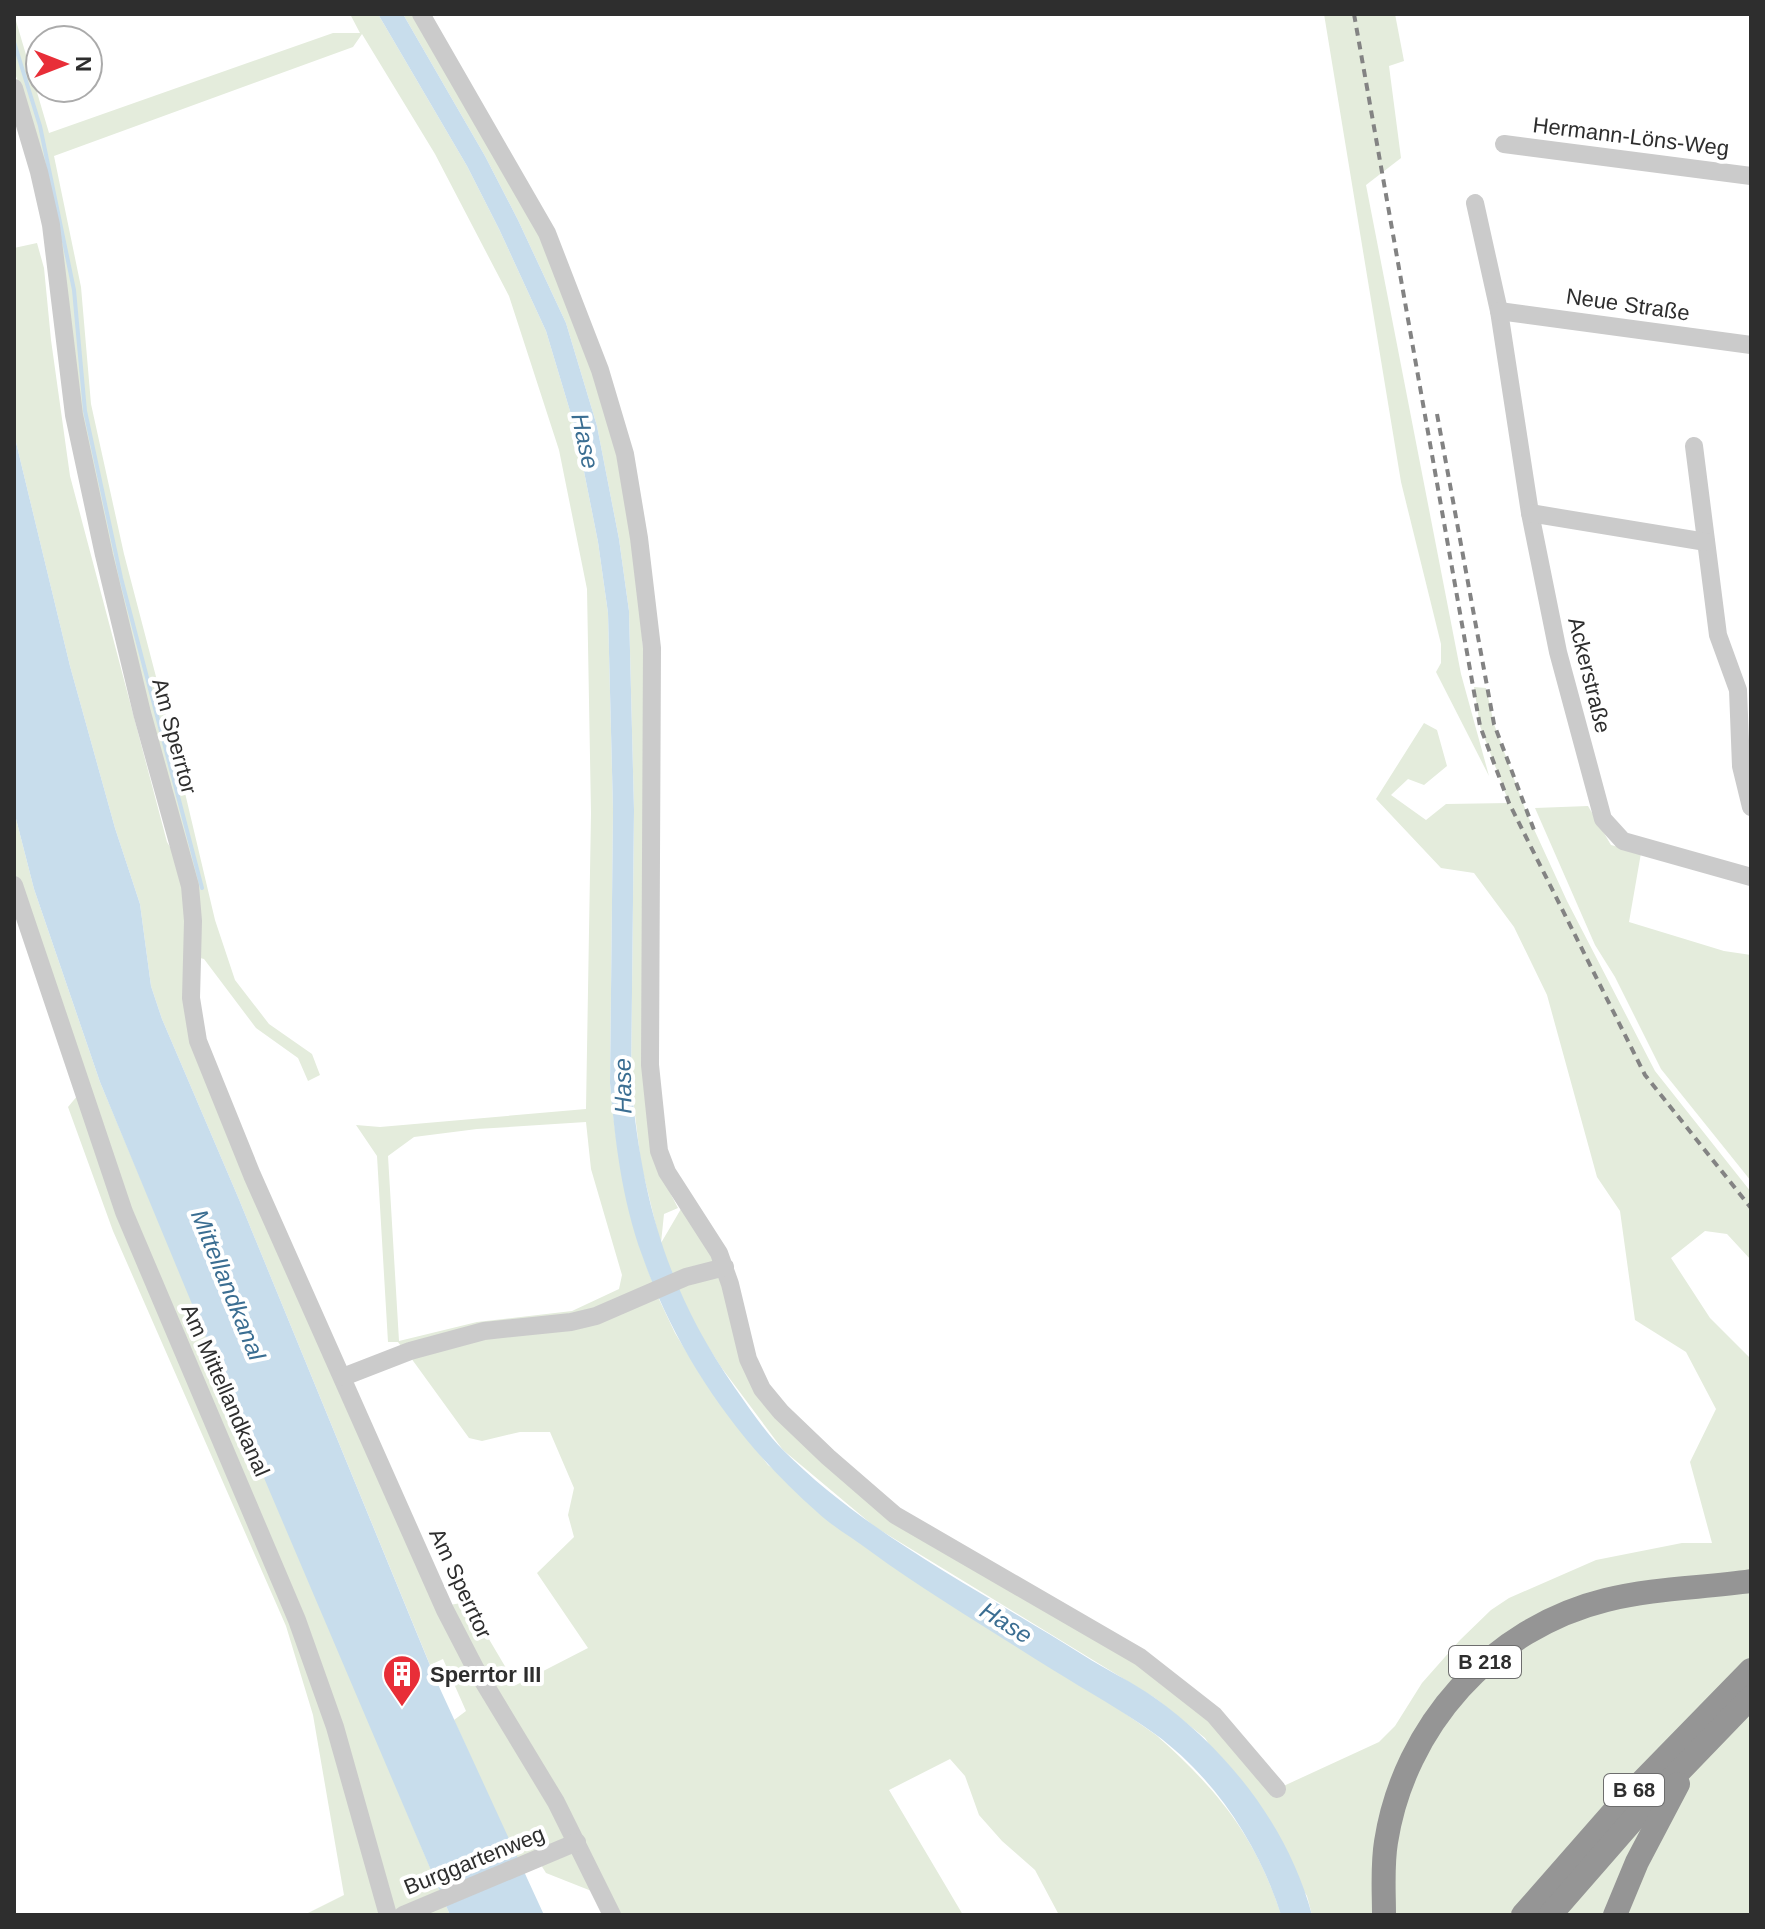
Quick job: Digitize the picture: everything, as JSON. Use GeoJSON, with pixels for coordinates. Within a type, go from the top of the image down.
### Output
{"type":"FeatureCollection","features":[{"type":"Feature","properties":{"kind":"highway","name":"B 218"},"geometry":{"type":"LineString","coordinates":[[1384,1915],[1385,1844],[1406,1769],[1441,1709],[1489,1658],[1544,1623],[1604,1600],[1657,1590],[1751,1581]]}},
{"type":"Feature","properties":{"kind":"highway","name":"B 68"},"geometry":{"type":"LineString","coordinates":[[1523,1915],[1624,1800],[1751,1670]]}},
{"type":"Feature","properties":{"kind":"highway","name":"B 68"},"geometry":{"type":"LineString","coordinates":[[1550,1915],[1691,1757],[1751,1697]]}},
{"type":"Feature","properties":{"kind":"highway"},"geometry":{"type":"LineString","coordinates":[[1615,1915],[1637,1862],[1691,1757]]}},
{"type":"Feature","properties":{"kind":"street"},"geometry":{"type":"LineString","coordinates":[[421,14],[547,233],[600,370],[625,454],[652,648],[650,1065],[659,1151],[667,1172],[725,1267],[748,1359],[762,1389],[828,1457],[895,1515],[1140,1657],[1214,1715],[1277,1789]]}},
{"type":"Feature","properties":{"kind":"street","name":"Am Sperrtor"},"geometry":{"type":"LineString","coordinates":[[14,88],[36,158],[51,225],[74,415],[104,555],[142,713],[190,886],[193,921],[191,998],[198,1041],[252,1175],[445,1610],[475,1668],[577,1842]]}},
{"type":"Feature","properties":{"kind":"street","name":"Hermann-Löns-Weg"},"geometry":{"type":"LineString","coordinates":[[1504,144],[1751,176]]}},
{"type":"Feature","properties":{"kind":"street","name":"Ackerstraße"},"geometry":{"type":"LineString","coordinates":[[1475,203],[1499,311],[1530,513],[1558,652],[1603,819],[1623,841],[1751,877]]}},
{"type":"Feature","properties":{"kind":"street","name":"Neue Straße"},"geometry":{"type":"LineString","coordinates":[[1499,311],[1751,345]]}},
{"type":"Feature","properties":{"kind":"street"},"geometry":{"type":"LineString","coordinates":[[1694,446],[1718,635],[1738,690],[1741,766],[1751,807]]}},
{"type":"Feature","properties":{"kind":"street"},"geometry":{"type":"LineString","coordinates":[[1530,513],[1706,542]]}},
{"type":"Feature","properties":{"kind":"street","name":"Am Mittellandkanal"},"geometry":{"type":"LineString","coordinates":[[14,885],[124,1212],[297,1620],[335,1727],[388,1915]]}},
{"type":"Feature","properties":{"kind":"street"},"geometry":{"type":"LineString","coordinates":[[343,1377],[425,1347],[484,1331],[571,1322],[596,1316],[686,1277],[725,1267]]}},
{"type":"Feature","properties":{"kind":"street","name":"Burggartenweg"},"geometry":{"type":"LineString","coordinates":[[410,1913],[577,1842],[612,1915]]}},
{"type":"Feature","properties":{"kind":"green space"},"geometry":{"type":"Polygon","coordinates":[[[14,14],[24,48],[24,100],[14,70],[14,14]]]}},
{"type":"Feature","properties":{"kind":"green space"},"geometry":{"type":"Polygon","coordinates":[[[350,14],[378,14],[467,166],[499,229],[546,331],[576,431],[598,542],[608,613],[613,810],[610,1083],[624,1186],[654,1286],[624,1302],[404,1350],[398,1342],[388,1342],[377,1156],[356,1125],[380,1127],[586,1109],[591,813],[587,589],[559,450],[509,296],[435,154],[362,34],[353,47],[54,156],[81,287],[91,404],[124,554],[215,920],[235,980],[269,1024],[312,1054],[320,1075],[308,1081],[298,1058],[256,1028],[204,959],[188,955],[185,994],[438,1607],[467,1602],[516,1685],[588,1648],[537,1573],[574,1537],[568,1515],[574,1488],[550,1432],[520,1432],[482,1441],[469,1438],[411,1358],[657,1295],[675,1333],[703,1379],[768,1465],[1156,1735],[1197,1774],[1232,1815],[1259,1861],[1281,1915],[1059,1915],[1035,1870],[1002,1841],[979,1815],[965,1776],[950,1759],[889,1790],[963,1915],[620,1915],[594,1892],[546,1873],[536,1857],[519,1864],[454,1720],[466,1711],[443,1659],[430,1665],[151,986],[140,904],[115,828],[70,666],[14,434],[14,248],[37,243],[44,268],[70,476],[167,842],[191,881],[108,551],[79,406],[36,137],[25,104],[40,104],[49,133],[333,33],[360,33],[350,14]],[[586,1122],[477,1129],[414,1137],[388,1156],[399,1341],[477,1322],[572,1311],[619,1289],[622,1275],[591,1169],[586,1122]]]}},
{"type":"Feature","properties":{"kind":"green space"},"geometry":{"type":"Polygon","coordinates":[[[403,14],[416,14],[542,234],[596,373],[620,457],[634,539],[649,720],[656,1166],[678,1208],[664,1214],[661,1243],[685,1202],[718,1253],[762,1389],[895,1515],[1140,1657],[1214,1715],[1277,1789],[1379,1742],[1395,1726],[1422,1683],[1460,1640],[1491,1610],[1509,1598],[1596,1560],[1682,1543],[1712,1543],[1690,1462],[1716,1409],[1686,1352],[1635,1320],[1620,1211],[1597,1177],[1547,995],[1514,927],[1474,873],[1441,868],[1376,799],[1424,723],[1437,730],[1447,766],[1424,785],[1408,779],[1391,795],[1426,820],[1446,804],[1509,803],[1480,726],[1474,687],[1486,688],[1494,724],[1527,814],[1567,901],[1655,1071],[1751,1192],[1751,1260],[1727,1234],[1705,1231],[1671,1258],[1710,1318],[1751,1359],[1751,1670],[1523,1915],[1312,1915],[1307,1896],[1205,1738],[1155,1698],[875,1527],[783,1450],[721,1367],[693,1323],[661,1246],[641,1164],[631,1082],[634,810],[629,611],[619,539],[597,426],[566,323],[518,220],[403,14]]]}},
{"type":"Feature","properties":{"kind":"green space"},"geometry":{"type":"Polygon","coordinates":[[[1324,14],[1395,14],[1404,61],[1389,66],[1401,158],[1366,185],[1461,674],[1489,776],[1436,672],[1441,663],[1441,644],[1401,482],[1324,14]]]}},
{"type":"Feature","properties":{"kind":"green space"},"geometry":{"type":"Polygon","coordinates":[[[1588,806],[1611,845],[1641,853],[1629,922],[1724,951],[1751,955],[1751,1181],[1661,1069],[1615,977],[1595,945],[1535,808],[1588,806]]]}},
{"type":"Feature","properties":{"kind":"green space"},"geometry":{"type":"Polygon","coordinates":[[[14,811],[34,889],[100,1082],[450,1915],[304,1915],[344,1895],[313,1715],[286,1626],[113,1231],[68,1107],[83,1089],[14,885],[14,811]]]}},
{"type":"Feature","properties":{"kind":"green space"},"geometry":{"type":"Polygon","coordinates":[[[1751,1697],[1751,1915],[1550,1915],[1751,1697]]]}},
{"type":"Feature","properties":{"kind":"water","name":"Hase"},"geometry":{"type":"Polygon","coordinates":[[[378,14],[403,14],[485,156],[566,323],[597,426],[619,539],[629,611],[634,810],[631,1082],[642,1166],[651,1205],[675,1279],[692,1315],[711,1352],[770,1436],[816,1480],[851,1509],[927,1560],[1147,1692],[1207,1742],[1252,1793],[1271,1822],[1302,1883],[1312,1915],[1281,1915],[1260,1863],[1232,1815],[1197,1771],[1155,1734],[915,1582],[817,1512],[761,1457],[736,1426],[691,1361],[673,1327],[635,1234],[624,1192],[614,1127],[610,1083],[613,810],[608,613],[598,542],[576,431],[546,331],[499,229],[467,166],[378,14]]]}},
{"type":"Feature","properties":{"kind":"water","name":"Mittellandkanal"},"geometry":{"type":"Polygon","coordinates":[[[14,434],[70,666],[115,828],[140,904],[151,986],[162,1019],[436,1680],[544,1915],[450,1915],[100,1082],[34,889],[14,811],[14,434]]]}},
{"type":"Feature","properties":{"kind":"waterway"},"geometry":{"type":"LineString","coordinates":[[14,42],[40,126],[74,290],[85,411],[121,578],[202,888]]}},
{"type":"Feature","properties":{"kind":"railway"},"geometry":{"type":"LineString","coordinates":[[1354,14],[1480,726],[1509,803],[1645,1075],[1751,1208]]}},
{"type":"Feature","properties":{"kind":"railway"},"geometry":{"type":"LineString","coordinates":[[1437,414],[1494,724],[1534,830]]}},
{"type":"Feature","properties":{"kind":"place","name":"Sperrtor III"},"geometry":{"type":"Point","coordinates":[402,1708]}}]}
